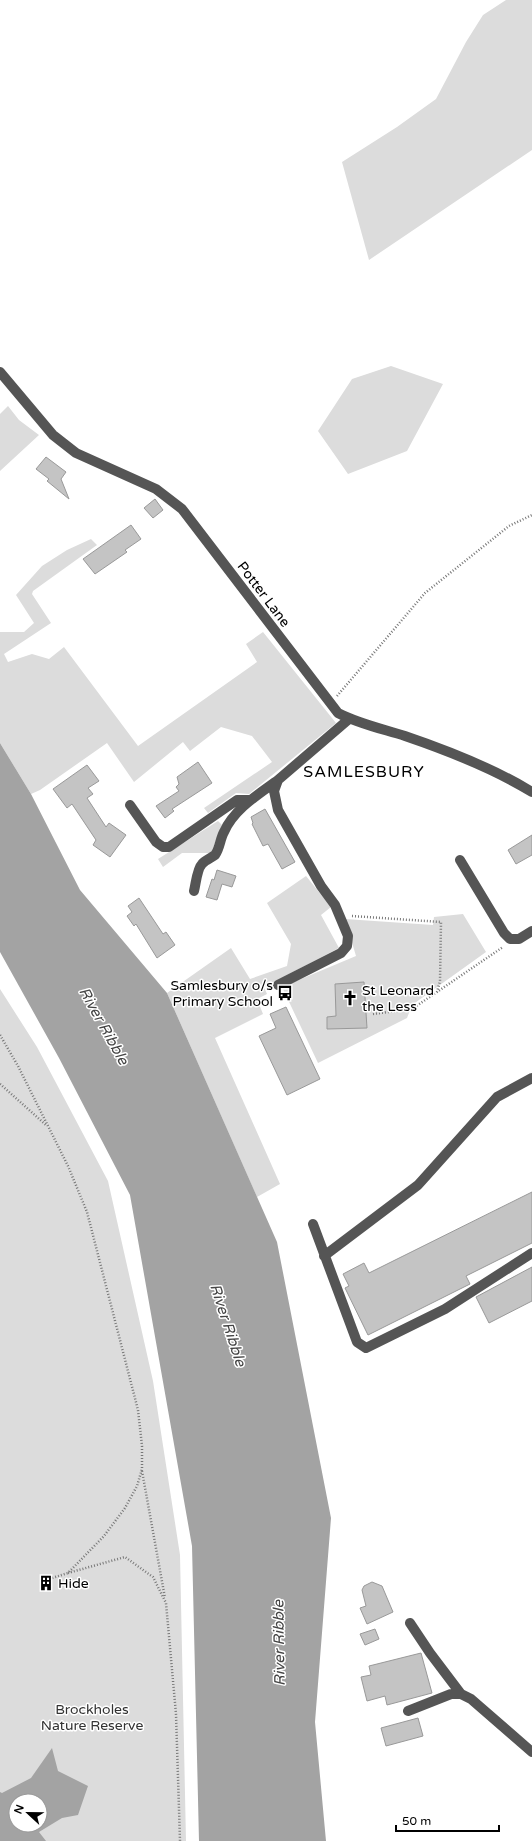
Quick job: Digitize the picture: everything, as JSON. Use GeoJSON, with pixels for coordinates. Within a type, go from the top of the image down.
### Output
{"type":"FeatureCollection","features":[{"type":"Feature","properties":{"kind":"street","name":"Potter Lane"},"geometry":{"type":"LineString","coordinates":[[0,372],[53,435],[76,453],[156,489],[182,509],[338,714],[349,719],[379,727],[448,751],[511,779],[532,792]]}},
{"type":"Feature","properties":{"kind":"street"},"geometry":{"type":"LineString","coordinates":[[194,891],[198,877],[197,871],[202,863],[215,855],[224,831],[239,812],[251,800],[278,780],[349,719]]}},
{"type":"Feature","properties":{"kind":"street"},"geometry":{"type":"LineString","coordinates":[[278,780],[274,791],[278,810],[321,886],[336,905],[348,936],[347,946],[341,953],[278,985]]}},
{"type":"Feature","properties":{"kind":"street"},"geometry":{"type":"LineString","coordinates":[[130,805],[156,842],[163,847],[169,847],[237,800],[251,800]]}},
{"type":"Feature","properties":{"kind":"street"},"geometry":{"type":"LineString","coordinates":[[460,860],[504,933],[510,939],[519,939],[532,931]]}},
{"type":"Feature","properties":{"kind":"street"},"geometry":{"type":"LineString","coordinates":[[324,1256],[418,1185],[497,1097],[532,1078]]}},
{"type":"Feature","properties":{"kind":"street"},"geometry":{"type":"LineString","coordinates":[[312,1224],[357,1342],[366,1348],[445,1309],[532,1253]]}},
{"type":"Feature","properties":{"kind":"street"},"geometry":{"type":"LineString","coordinates":[[410,1623],[430,1653],[461,1694]]}},
{"type":"Feature","properties":{"kind":"street"},"geometry":{"type":"LineString","coordinates":[[408,1711],[446,1695],[461,1694],[472,1699],[532,1752]]}},
{"type":"Feature","properties":{"kind":"path"},"geometry":{"type":"LineString","coordinates":[[330,704],[426,593],[509,526],[532,514]]}},
{"type":"Feature","properties":{"kind":"path"},"geometry":{"type":"LineString","coordinates":[[339,916],[441,922],[440,981],[437,992]]}},
{"type":"Feature","properties":{"kind":"path"},"geometry":{"type":"LineString","coordinates":[[373,1014],[412,1009],[506,945],[510,939]]}},
{"type":"Feature","properties":{"kind":"path"},"geometry":{"type":"LineString","coordinates":[[0,1035],[18,1066],[68,1166],[87,1212],[138,1410],[142,1469],[166,1603],[176,1714],[180,1841]]}},
{"type":"Feature","properties":{"kind":"path"},"geometry":{"type":"LineString","coordinates":[[0,1084],[49,1128]]}},
{"type":"Feature","properties":{"kind":"path"},"geometry":{"type":"LineString","coordinates":[[68,1573],[104,1536],[125,1508],[138,1486],[142,1469]]}},
{"type":"Feature","properties":{"kind":"path"},"geometry":{"type":"LineString","coordinates":[[49,1579],[125,1557],[153,1577],[166,1603]]}},
{"type":"Feature","properties":{"kind":"green space"},"geometry":{"type":"Polygon","coordinates":[[[506,0],[532,0],[532,150],[369,260],[342,162],[397,127],[436,99],[466,42],[483,15],[506,0]]]}},
{"type":"Feature","properties":{"kind":"green space"},"geometry":{"type":"Polygon","coordinates":[[[391,366],[443,384],[407,451],[348,474],[318,431],[352,379],[391,366]]]}},
{"type":"Feature","properties":{"kind":"green space"},"geometry":{"type":"Polygon","coordinates":[[[8,406],[19,420],[39,435],[0,471],[0,414],[8,406]]]}},
{"type":"Feature","properties":{"kind":"green space"},"geometry":{"type":"Polygon","coordinates":[[[91,539],[97,545],[33,591],[32,594],[51,623],[4,654],[8,662],[32,654],[49,659],[64,647],[138,746],[257,662],[246,644],[263,632],[336,723],[249,794],[236,793],[208,813],[204,808],[272,762],[252,736],[221,727],[190,751],[183,742],[134,782],[107,743],[40,790],[31,794],[0,743],[0,632],[24,632],[34,623],[16,595],[42,566],[67,550],[91,539]]]}},
{"type":"Feature","properties":{"kind":"green space"},"geometry":{"type":"Polygon","coordinates":[[[218,821],[222,825],[211,853],[182,853],[163,867],[158,859],[218,821]]]}},
{"type":"Feature","properties":{"kind":"green space"},"geometry":{"type":"Polygon","coordinates":[[[306,876],[331,907],[321,915],[339,948],[264,987],[267,994],[257,999],[263,1014],[215,1038],[280,1184],[257,1197],[167,993],[231,948],[250,979],[287,966],[291,944],[267,903],[306,876]]]}},
{"type":"Feature","properties":{"kind":"green space"},"geometry":{"type":"Polygon","coordinates":[[[463,914],[486,952],[412,1005],[407,1018],[318,1063],[282,987],[356,956],[345,919],[433,925],[434,917],[463,914]]]}},
{"type":"Feature","properties":{"kind":"green space","name":"Brockholes Nature Reserve"},"geometry":{"type":"Polygon","coordinates":[[[0,989],[37,1047],[108,1181],[153,1381],[180,1555],[186,1841],[0,1841],[0,989]]]}},
{"type":"Feature","properties":{"kind":"water","name":"River Ribble"},"geometry":{"type":"Polygon","coordinates":[[[0,743],[31,794],[80,890],[167,993],[277,1242],[331,1518],[315,1722],[326,1841],[199,1841],[192,1546],[130,1195],[59,1058],[0,952],[0,743]]]}},
{"type":"Feature","properties":{"kind":"water"},"geometry":{"type":"Polygon","coordinates":[[[52,1748],[58,1771],[88,1786],[78,1815],[62,1818],[48,1827],[48,1793],[8,1793],[8,1833],[40,1833],[46,1841],[0,1841],[0,1792],[2,1793],[31,1778],[52,1748]]]}},
{"type":"Feature","properties":{"kind":"building"},"geometry":{"type":"Polygon","coordinates":[[[46,457],[66,472],[61,479],[69,499],[47,481],[49,479],[36,469],[46,457]]]}},
{"type":"Feature","properties":{"kind":"building"},"geometry":{"type":"Polygon","coordinates":[[[155,499],[163,510],[153,518],[144,508],[155,499]]]}},
{"type":"Feature","properties":{"kind":"building"},"geometry":{"type":"Polygon","coordinates":[[[131,525],[141,539],[125,550],[127,552],[95,574],[83,559],[131,525]]]}},
{"type":"Feature","properties":{"kind":"building"},"geometry":{"type":"Polygon","coordinates":[[[198,762],[212,783],[172,809],[174,811],[165,818],[156,806],[179,791],[176,787],[179,784],[177,777],[198,762]]]}},
{"type":"Feature","properties":{"kind":"building"},"geometry":{"type":"Polygon","coordinates":[[[87,765],[99,781],[88,788],[93,794],[87,798],[106,827],[109,823],[126,835],[110,857],[93,845],[96,840],[72,804],[67,808],[53,789],[87,765]]]}},
{"type":"Feature","properties":{"kind":"building"},"geometry":{"type":"Polygon","coordinates":[[[265,809],[295,862],[282,869],[268,844],[263,846],[252,824],[251,817],[265,809]]]}},
{"type":"Feature","properties":{"kind":"building"},"geometry":{"type":"Polygon","coordinates":[[[532,835],[532,855],[516,864],[508,850],[532,835]]]}},
{"type":"Feature","properties":{"kind":"building"},"geometry":{"type":"Polygon","coordinates":[[[217,870],[236,876],[232,887],[222,884],[217,900],[206,897],[212,879],[214,880],[217,870]]]}},
{"type":"Feature","properties":{"kind":"building"},"geometry":{"type":"Polygon","coordinates":[[[139,898],[163,934],[166,932],[175,945],[157,958],[136,924],[134,926],[127,916],[132,912],[128,906],[139,898]]]}},
{"type":"Feature","properties":{"kind":"building","name":"St Leonard the Less"},"geometry":{"type":"Polygon","coordinates":[[[364,982],[367,1028],[327,1029],[327,1017],[336,1016],[335,984],[364,982]]]}},
{"type":"Feature","properties":{"kind":"building"},"geometry":{"type":"Polygon","coordinates":[[[286,1007],[320,1079],[287,1095],[259,1036],[276,1028],[270,1014],[286,1007]]]}},
{"type":"Feature","properties":{"kind":"building"},"geometry":{"type":"Polygon","coordinates":[[[532,1192],[532,1243],[466,1276],[470,1284],[368,1335],[345,1288],[349,1286],[343,1274],[364,1263],[369,1273],[532,1192]]]}},
{"type":"Feature","properties":{"kind":"building"},"geometry":{"type":"Polygon","coordinates":[[[532,1267],[532,1301],[489,1323],[476,1297],[532,1267]]]}},
{"type":"Feature","properties":{"kind":"building"},"geometry":{"type":"Polygon","coordinates":[[[372,1582],[382,1586],[393,1612],[367,1624],[360,1608],[366,1606],[362,1590],[364,1586],[372,1582]]]}},
{"type":"Feature","properties":{"kind":"building"},"geometry":{"type":"Polygon","coordinates":[[[375,1629],[379,1639],[365,1645],[360,1634],[375,1629]]]}},
{"type":"Feature","properties":{"kind":"building"},"geometry":{"type":"Polygon","coordinates":[[[421,1653],[432,1693],[387,1705],[385,1696],[367,1701],[361,1677],[371,1675],[369,1666],[421,1653]]]}},
{"type":"Feature","properties":{"kind":"building"},"geometry":{"type":"Polygon","coordinates":[[[418,1718],[423,1736],[386,1746],[381,1728],[418,1718]]]}},
{"type":"Feature","properties":{"kind":"place","name":"Samlesbury o/s Primary School"},"geometry":{"type":"Point","coordinates":[285,993]}},
{"type":"Feature","properties":{"kind":"place","name":"St Leonard the Less"},"geometry":{"type":"Point","coordinates":[350,998]}},
{"type":"Feature","properties":{"kind":"place","name":"Hide"},"geometry":{"type":"Point","coordinates":[46,1583]}},
{"type":"Feature","properties":{"kind":"district","name":"SAMLESBURY"},"geometry":{"type":"Point","coordinates":[364,771]}}]}
